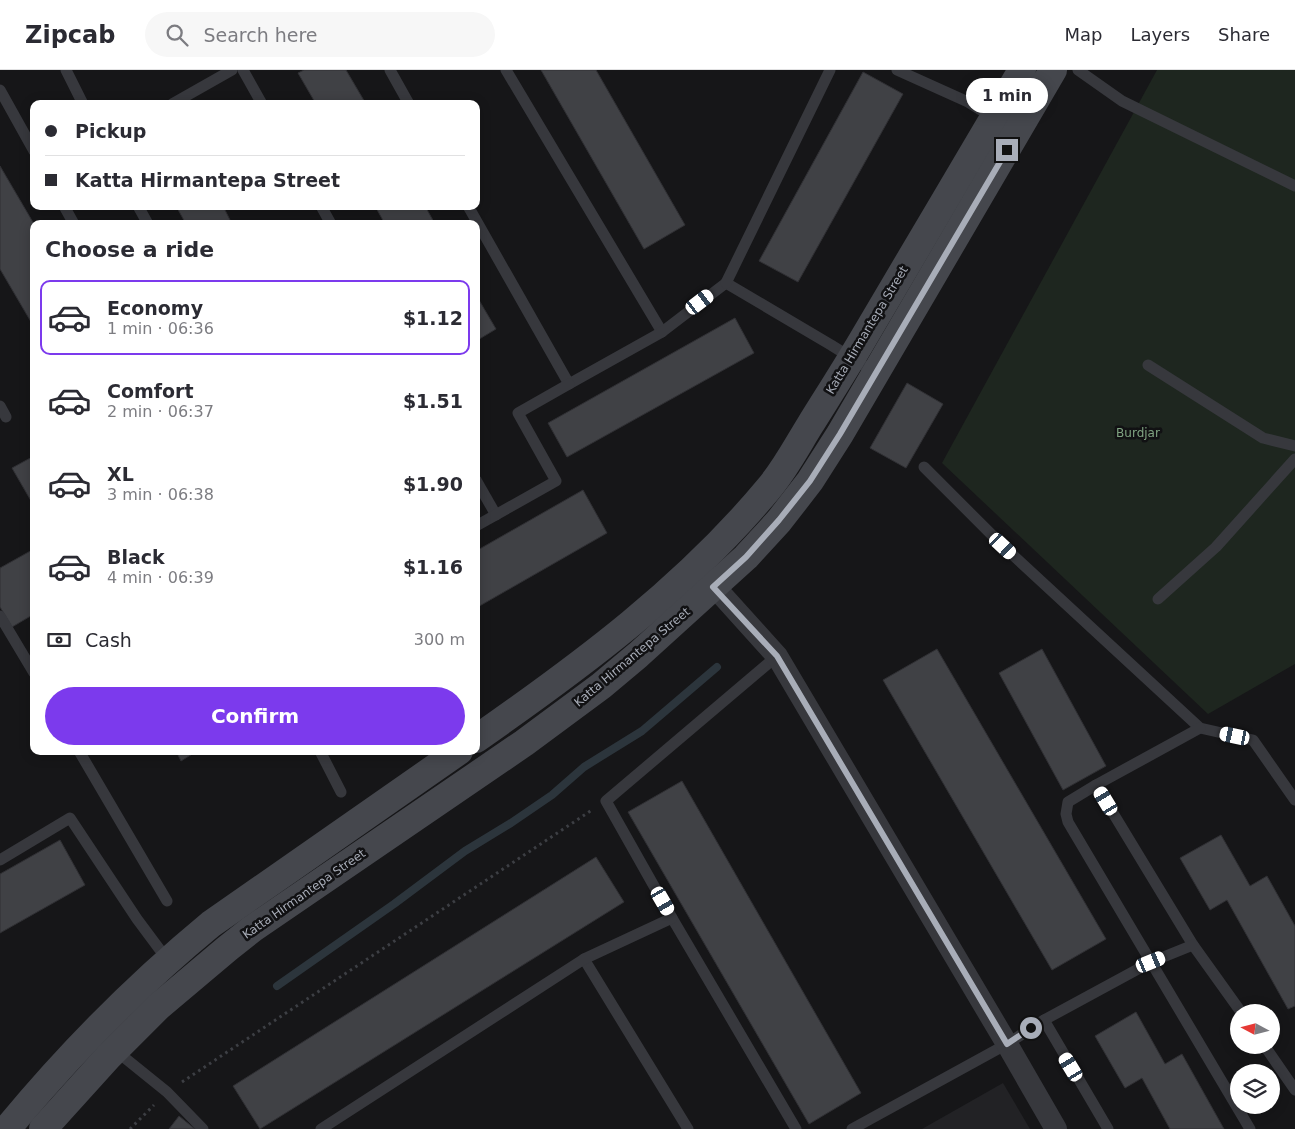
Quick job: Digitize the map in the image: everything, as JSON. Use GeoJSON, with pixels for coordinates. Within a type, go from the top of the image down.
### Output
{"type":"FeatureCollection","features":[{"type":"Feature","properties":{"kind":"main road","name":"Katta Hirmаntepa Street"},"geometry":{"type":"LineString","coordinates":[[480,736],[705,576],[746,557],[795,501],[840,434],[876,373],[1005,125],[1022,70]]}},
{"type":"Feature","properties":{"kind":"main road","name":"Katta Hirmаntepa Street"},"geometry":{"type":"LineString","coordinates":[[7,1129],[39,1090],[88,1038],[176,972],[252,929],[524,743],[601,686],[646,649],[705,576],[727,536],[771,486],[786,465],[852,358],[1005,125],[1053,70]]}},
{"type":"Feature","properties":{"kind":"main road","name":"Katta Hirmаntepa Street"},"geometry":{"type":"LineString","coordinates":[[43,1129],[58,1110],[115,1050],[211,924],[452,755]]}},
{"type":"Feature","properties":{"kind":"street"},"geometry":{"type":"LineString","coordinates":[[705,576],[777,656],[1056,1129]]}},
{"type":"Feature","properties":{"kind":"street"},"geometry":{"type":"LineString","coordinates":[[463,755],[471,779]]}},
{"type":"Feature","properties":{"kind":"lane"},"geometry":{"type":"LineString","coordinates":[[66,70],[81,100]]}},
{"type":"Feature","properties":{"kind":"lane"},"geometry":{"type":"LineString","coordinates":[[179,100],[232,70]]}},
{"type":"Feature","properties":{"kind":"lane"},"geometry":{"type":"LineString","coordinates":[[243,70],[260,100]]}},
{"type":"Feature","properties":{"kind":"lane"},"geometry":{"type":"LineString","coordinates":[[390,70],[407,100]]}},
{"type":"Feature","properties":{"kind":"lane"},"geometry":{"type":"LineString","coordinates":[[506,70],[662,332]]}},
{"type":"Feature","properties":{"kind":"lane"},"geometry":{"type":"LineString","coordinates":[[480,524],[556,481],[518,413],[662,332],[726,283],[830,70]]}},
{"type":"Feature","properties":{"kind":"lane"},"geometry":{"type":"LineString","coordinates":[[897,70],[968,102],[1005,125]]}},
{"type":"Feature","properties":{"kind":"lane"},"geometry":{"type":"LineString","coordinates":[[1078,70],[1122,102],[1295,186]]}},
{"type":"Feature","properties":{"kind":"lane"},"geometry":{"type":"LineString","coordinates":[[0,90],[30,144]]}},
{"type":"Feature","properties":{"kind":"lane"},"geometry":{"type":"LineString","coordinates":[[480,227],[569,384]]}},
{"type":"Feature","properties":{"kind":"lane"},"geometry":{"type":"LineString","coordinates":[[726,283],[876,373]]}},
{"type":"Feature","properties":{"kind":"lane"},"geometry":{"type":"LineString","coordinates":[[1148,366],[1263,438],[1295,446]]}},
{"type":"Feature","properties":{"kind":"lane"},"geometry":{"type":"LineString","coordinates":[[0,406],[6,417]]}},
{"type":"Feature","properties":{"kind":"lane"},"geometry":{"type":"LineString","coordinates":[[1158,599],[1216,546],[1295,459]]}},
{"type":"Feature","properties":{"kind":"lane"},"geometry":{"type":"LineString","coordinates":[[924,467],[1003,546],[1200,728],[1253,740],[1295,800]]}},
{"type":"Feature","properties":{"kind":"lane"},"geometry":{"type":"LineString","coordinates":[[480,487],[496,515]]}},
{"type":"Feature","properties":{"kind":"lane"},"geometry":{"type":"LineString","coordinates":[[0,616],[30,666]]}},
{"type":"Feature","properties":{"kind":"lane"},"geometry":{"type":"LineString","coordinates":[[777,656],[606,801],[672,918],[796,1129]]}},
{"type":"Feature","properties":{"kind":"lane"},"geometry":{"type":"LineString","coordinates":[[1200,728],[1068,802],[1066,814],[1068,822],[1250,1129]]}},
{"type":"Feature","properties":{"kind":"lane"},"geometry":{"type":"LineString","coordinates":[[81,755],[166,901]]}},
{"type":"Feature","properties":{"kind":"lane"},"geometry":{"type":"LineString","coordinates":[[322,755],[341,792]]}},
{"type":"Feature","properties":{"kind":"lane"},"geometry":{"type":"LineString","coordinates":[[1096,785],[1193,945],[1235,1004]]}},
{"type":"Feature","properties":{"kind":"lane"},"geometry":{"type":"LineString","coordinates":[[0,860],[70,818],[137,920],[176,972]]}},
{"type":"Feature","properties":{"kind":"lane"},"geometry":{"type":"LineString","coordinates":[[321,1129],[584,959],[672,918]]}},
{"type":"Feature","properties":{"kind":"lane"},"geometry":{"type":"LineString","coordinates":[[852,1129],[1007,1044],[1044,1020],[1151,962],[1193,945]]}},
{"type":"Feature","properties":{"kind":"lane"},"geometry":{"type":"LineString","coordinates":[[584,959],[688,1129]]}},
{"type":"Feature","properties":{"kind":"lane"},"geometry":{"type":"LineString","coordinates":[[1044,1020],[1108,1129]]}},
{"type":"Feature","properties":{"kind":"lane"},"geometry":{"type":"LineString","coordinates":[[115,1050],[167,1092],[203,1129]]}},
{"type":"Feature","properties":{"kind":"lane"},"geometry":{"type":"LineString","coordinates":[[1270,1054],[1295,1090]]}},
{"type":"Feature","properties":{"kind":"path"},"geometry":{"type":"LineString","coordinates":[[130,1129],[167,1092],[606,801]]}},
{"type":"Feature","properties":{"kind":"shaded area"},"geometry":{"type":"Polygon","coordinates":[[[1003,1083],[1030,1129],[922,1129],[1003,1083]]]}},
{"type":"Feature","properties":{"kind":"green space","name":"Burdjar"},"geometry":{"type":"Polygon","coordinates":[[[1157,70],[1295,70],[1295,664],[1208,714],[942,463],[1157,70]]]}},
{"type":"Feature","properties":{"kind":"building"},"geometry":{"type":"Polygon","coordinates":[[[304,70],[346,70],[364,100],[314,100],[298,73],[304,70]]]}},
{"type":"Feature","properties":{"kind":"building"},"geometry":{"type":"Polygon","coordinates":[[[541,70],[596,70],[685,225],[644,249],[541,70]]]}},
{"type":"Feature","properties":{"kind":"building"},"geometry":{"type":"Polygon","coordinates":[[[863,72],[903,94],[798,282],[759,261],[863,72]]]}},
{"type":"Feature","properties":{"kind":"building"},"geometry":{"type":"Polygon","coordinates":[[[0,166],[32,220],[30,220],[30,320],[0,269],[0,166]]]}},
{"type":"Feature","properties":{"kind":"building"},"geometry":{"type":"Polygon","coordinates":[[[178,210],[225,210],[230,220],[184,220],[178,210]]]}},
{"type":"Feature","properties":{"kind":"building"},"geometry":{"type":"Polygon","coordinates":[[[377,210],[427,210],[433,220],[383,220],[377,210]]]}},
{"type":"Feature","properties":{"kind":"building"},"geometry":{"type":"Polygon","coordinates":[[[480,302],[496,329],[480,339],[480,302]]]}},
{"type":"Feature","properties":{"kind":"building"},"geometry":{"type":"Polygon","coordinates":[[[735,318],[754,353],[567,457],[548,423],[735,318]]]}},
{"type":"Feature","properties":{"kind":"building"},"geometry":{"type":"Polygon","coordinates":[[[907,383],[943,404],[906,468],[870,448],[907,383]]]}},
{"type":"Feature","properties":{"kind":"building"},"geometry":{"type":"Polygon","coordinates":[[[30,458],[30,499],[12,468],[30,458]]]}},
{"type":"Feature","properties":{"kind":"building"},"geometry":{"type":"Polygon","coordinates":[[[583,490],[607,533],[480,606],[480,549],[583,490]]]}},
{"type":"Feature","properties":{"kind":"building"},"geometry":{"type":"Polygon","coordinates":[[[30,551],[30,616],[12,627],[0,607],[0,568],[30,551]]]}},
{"type":"Feature","properties":{"kind":"building"},"geometry":{"type":"Polygon","coordinates":[[[937,649],[1106,939],[1052,970],[883,680],[937,649]]]}},
{"type":"Feature","properties":{"kind":"building"},"geometry":{"type":"Polygon","coordinates":[[[1042,649],[1106,766],[1063,790],[999,673],[1042,649]]]}},
{"type":"Feature","properties":{"kind":"building"},"geometry":{"type":"Polygon","coordinates":[[[178,755],[191,755],[181,761],[178,755]]]}},
{"type":"Feature","properties":{"kind":"building"},"geometry":{"type":"Polygon","coordinates":[[[682,781],[861,1093],[809,1124],[628,812],[682,781]]]}},
{"type":"Feature","properties":{"kind":"building"},"geometry":{"type":"Polygon","coordinates":[[[1221,835],[1250,886],[1267,876],[1295,926],[1295,1006],[1288,1009],[1227,900],[1210,910],[1180,858],[1221,835]]]}},
{"type":"Feature","properties":{"kind":"building"},"geometry":{"type":"Polygon","coordinates":[[[60,840],[85,885],[0,933],[0,874],[60,840]]]}},
{"type":"Feature","properties":{"kind":"building"},"geometry":{"type":"Polygon","coordinates":[[[596,857],[624,902],[260,1129],[233,1086],[596,857]]]}},
{"type":"Feature","properties":{"kind":"building"},"geometry":{"type":"Polygon","coordinates":[[[1136,1012],[1165,1064],[1182,1054],[1224,1129],[1170,1129],[1142,1078],[1125,1088],[1095,1036],[1136,1012]]]}},
{"type":"Feature","properties":{"kind":"building"},"geometry":{"type":"Polygon","coordinates":[[[179,1116],[195,1129],[169,1129],[179,1116]]]}},
{"type":"Feature","properties":{"kind":"waterway"},"geometry":{"type":"LineString","coordinates":[[277,986],[394,904],[465,851],[552,795],[584,767],[642,731],[717,667]]}},
{"type":"Feature","properties":{"kind":"route"},"geometry":{"type":"LineString","coordinates":[[1007,150],[840,434],[810,481],[746,557],[713,587],[777,656],[1007,1044],[1031,1028]]}}]}
